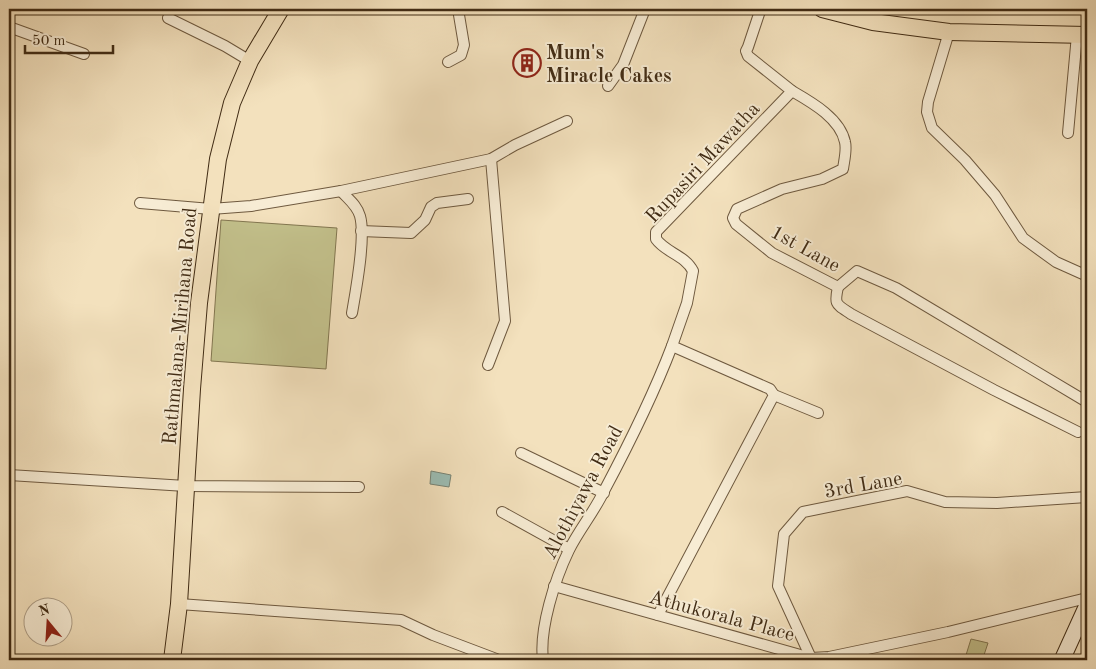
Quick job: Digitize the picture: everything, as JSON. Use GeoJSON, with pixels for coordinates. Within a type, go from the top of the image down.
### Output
{"type":"FeatureCollection","features":[{"type":"Feature","properties":{"kind":"main road","name":"Rathmalana-Mirihana Road"},"geometry":{"type":"LineString","coordinates":[[172,660],[179,604],[198,312],[218,159],[232,103],[250,62],[281,9]]}},
{"type":"Feature","properties":{"kind":"main road"},"geometry":{"type":"LineString","coordinates":[[822,9],[873,22],[949,32],[1082,35]]}},
{"type":"Feature","properties":{"kind":"main road"},"geometry":{"type":"LineString","coordinates":[[1062,660],[1087,605]]}},
{"type":"Feature","properties":{"kind":"street"},"geometry":{"type":"LineString","coordinates":[[448,62],[461,55],[464,45],[458,9]]}},
{"type":"Feature","properties":{"kind":"street"},"geometry":{"type":"LineString","coordinates":[[608,86],[623,65],[644,9]]}},
{"type":"Feature","properties":{"kind":"street"},"geometry":{"type":"LineString","coordinates":[[763,9],[760,12],[746,52],[748,56],[792,91]]}},
{"type":"Feature","properties":{"kind":"street"},"geometry":{"type":"LineString","coordinates":[[168,18],[225,46],[250,62]]}},
{"type":"Feature","properties":{"kind":"street"},"geometry":{"type":"LineString","coordinates":[[9,27],[84,54]]}},
{"type":"Feature","properties":{"kind":"street"},"geometry":{"type":"LineString","coordinates":[[949,32],[928,102],[927,112],[932,128],[965,160],[989,188],[1023,238],[1056,262],[1085,275]]}},
{"type":"Feature","properties":{"kind":"street"},"geometry":{"type":"LineString","coordinates":[[1068,133],[1082,35]]}},
{"type":"Feature","properties":{"kind":"street","name":"1st Lane"},"geometry":{"type":"LineString","coordinates":[[792,91],[832,118],[845,142],[843,169],[822,179],[782,189],[737,209],[733,218],[736,224],[772,253],[838,287],[857,270],[896,288],[1087,402]]}},
{"type":"Feature","properties":{"kind":"street","name":"Rupasiri Mawatha"},"geometry":{"type":"LineString","coordinates":[[672,346],[687,303],[693,271],[685,259],[662,247],[656,239],[656,232],[792,91]]}},
{"type":"Feature","properties":{"kind":"street"},"geometry":{"type":"LineString","coordinates":[[140,203],[211,209],[251,206],[341,191],[491,159],[515,145],[567,121]]}},
{"type":"Feature","properties":{"kind":"street"},"geometry":{"type":"LineString","coordinates":[[488,365],[505,321],[491,159]]}},
{"type":"Feature","properties":{"kind":"street"},"geometry":{"type":"LineString","coordinates":[[341,191],[356,206],[360,217],[359,265],[352,313]]}},
{"type":"Feature","properties":{"kind":"street"},"geometry":{"type":"LineString","coordinates":[[361,230],[411,233],[425,220],[431,207],[436,203],[468,199]]}},
{"type":"Feature","properties":{"kind":"street"},"geometry":{"type":"LineString","coordinates":[[838,287],[836,304],[851,314],[1078,432]]}},
{"type":"Feature","properties":{"kind":"street"},"geometry":{"type":"LineString","coordinates":[[672,346],[770,389],[774,395],[818,413]]}},
{"type":"Feature","properties":{"kind":"street","name":"Alothiyawa Road"},"geometry":{"type":"LineString","coordinates":[[543,660],[541,646],[554,586],[569,550],[604,493],[660,377],[672,346]]}},
{"type":"Feature","properties":{"kind":"street"},"geometry":{"type":"LineString","coordinates":[[658,615],[774,395]]}},
{"type":"Feature","properties":{"kind":"street"},"geometry":{"type":"LineString","coordinates":[[521,453],[604,493]]}},
{"type":"Feature","properties":{"kind":"street"},"geometry":{"type":"LineString","coordinates":[[9,475],[186,486],[359,487]]}},
{"type":"Feature","properties":{"kind":"street","name":"3rd Lane"},"geometry":{"type":"LineString","coordinates":[[810,658],[778,586],[784,534],[804,512],[908,491],[945,502],[997,503],[1087,497]]}},
{"type":"Feature","properties":{"kind":"street"},"geometry":{"type":"LineString","coordinates":[[502,512],[569,550]]}},
{"type":"Feature","properties":{"kind":"street","name":"Athukorala Place"},"geometry":{"type":"LineString","coordinates":[[554,586],[810,658],[829,658],[948,632],[1087,598]]}},
{"type":"Feature","properties":{"kind":"street"},"geometry":{"type":"LineString","coordinates":[[179,604],[401,620],[433,635],[499,660]]}},
{"type":"Feature","properties":{"kind":"shaded area"},"geometry":{"type":"Polygon","coordinates":[[[221,220],[337,228],[326,369],[211,361],[221,220]]]}},
{"type":"Feature","properties":{"kind":"shaded area"},"geometry":{"type":"Polygon","coordinates":[[[971,639],[988,643],[983,658],[966,655],[971,639]]]}},
{"type":"Feature","properties":{"kind":"water"},"geometry":{"type":"Polygon","coordinates":[[[431,471],[451,475],[449,487],[430,484],[431,471]]]}},
{"type":"Feature","properties":{"kind":"place","name":"Mum's Miracle Cakes"},"geometry":{"type":"Point","coordinates":[527,63]}}]}
